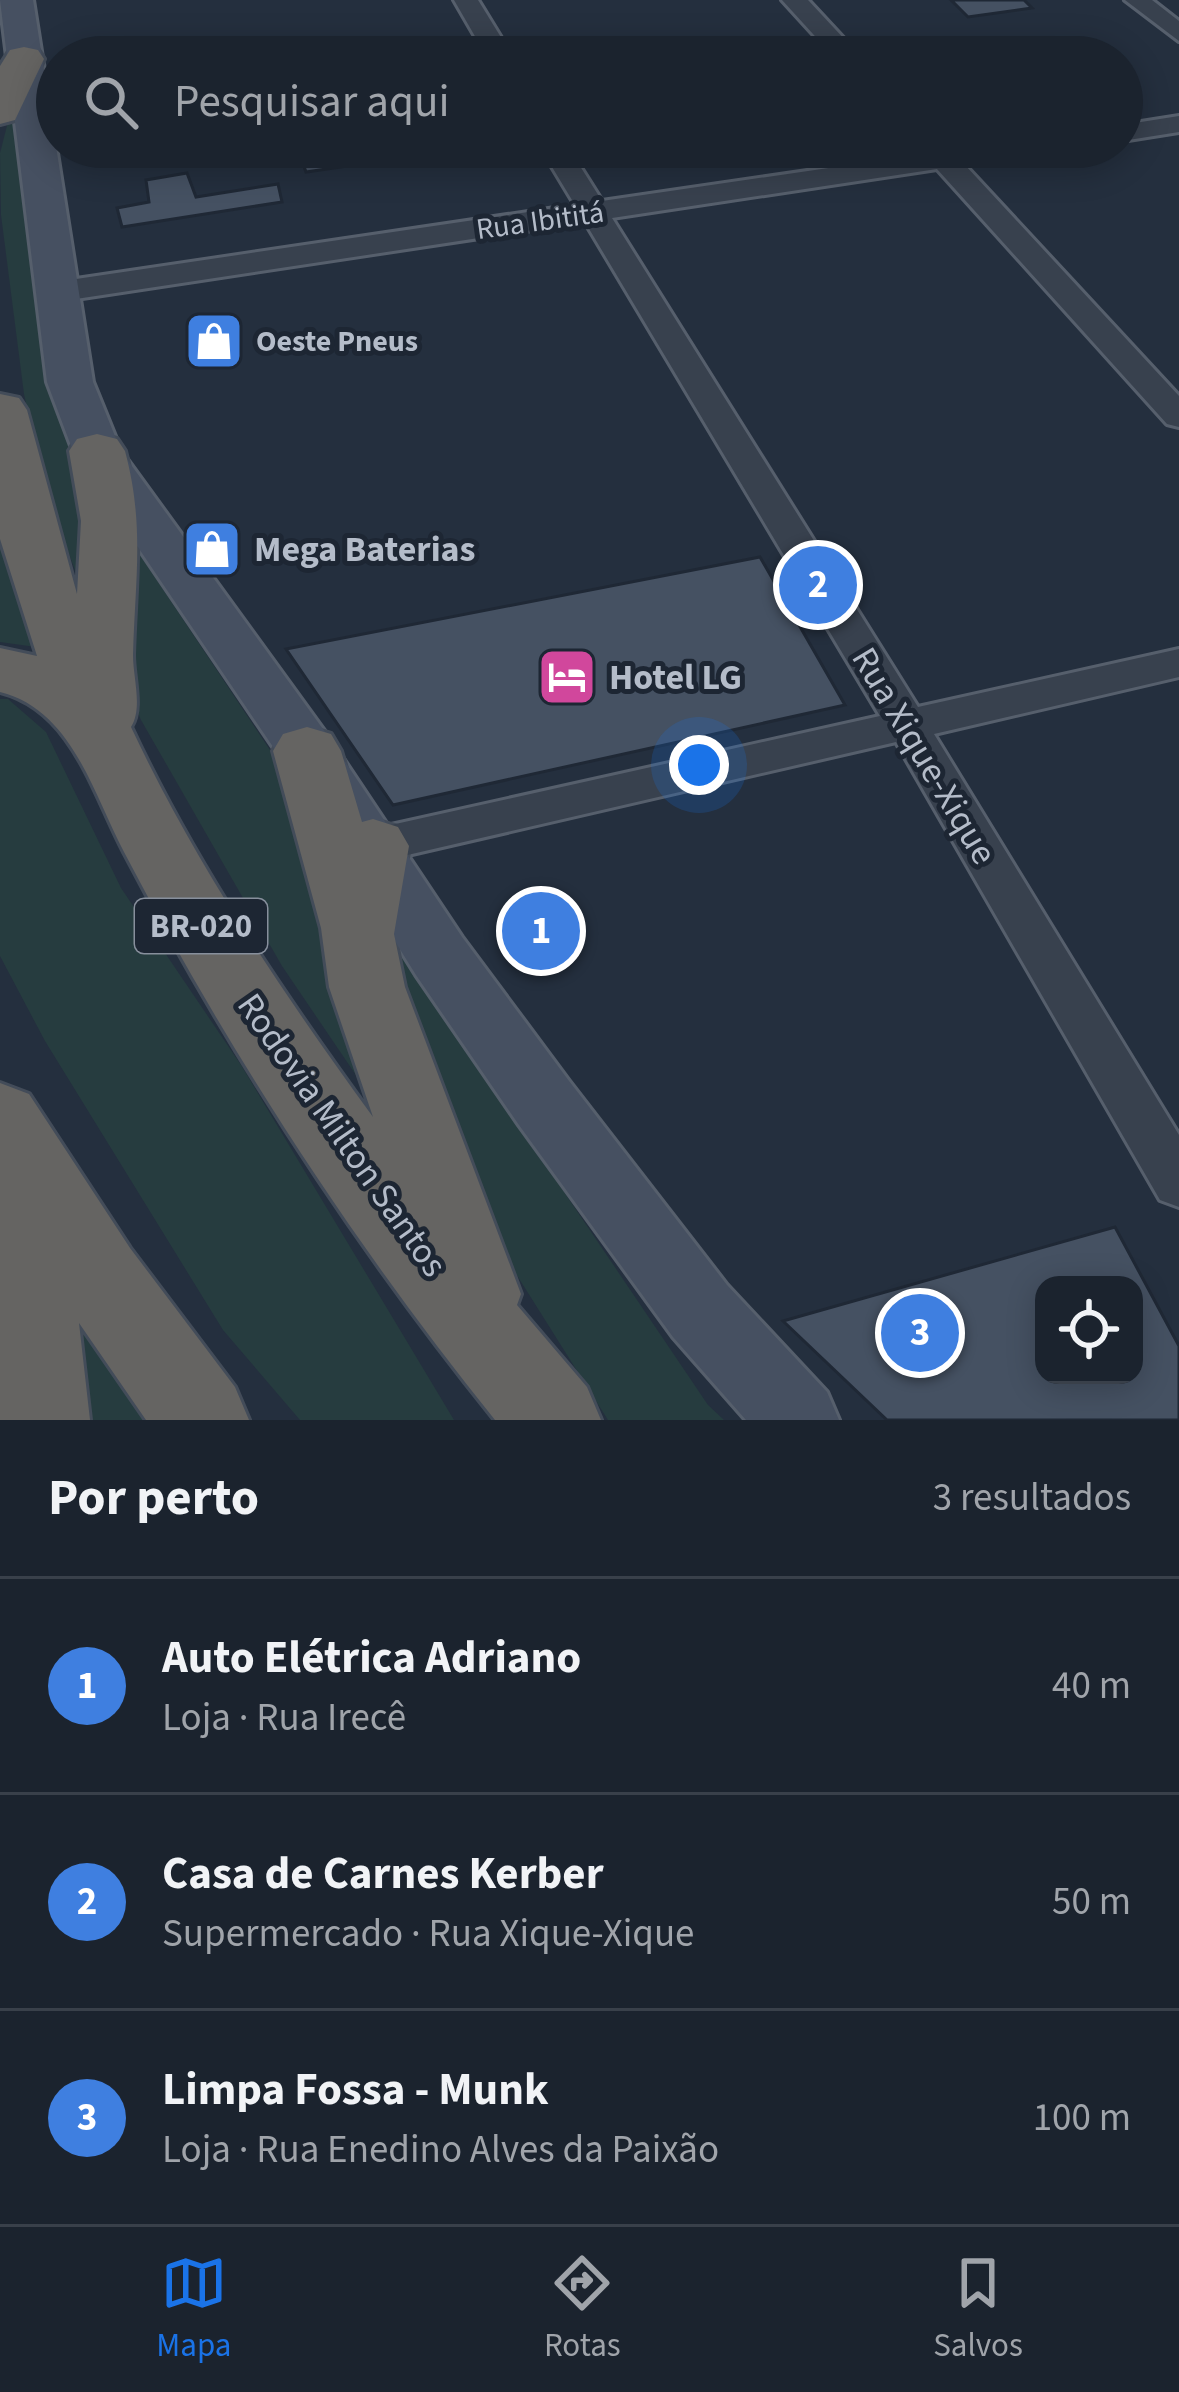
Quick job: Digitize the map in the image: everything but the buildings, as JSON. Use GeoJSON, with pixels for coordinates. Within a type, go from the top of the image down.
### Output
{"type":"FeatureCollection","features":[{"type":"Feature","properties":{"kind":"highway"},"geometry":{"type":"LineString","coordinates":[[0,111],[24,59]]}},
{"type":"Feature","properties":{"kind":"highway","name":"Rodovia Milton Santos"},"geometry":{"type":"LineString","coordinates":[[0,410],[35,573],[104,745],[204,931],[262,1023],[404,1231],[526,1395]]}},
{"type":"Feature","properties":{"kind":"highway"},"geometry":{"type":"LineString","coordinates":[[98,451],[110,502],[111,549],[99,690],[104,745]]}},
{"type":"Feature","properties":{"kind":"highway"},"geometry":{"type":"LineString","coordinates":[[0,670],[45,682],[104,745]]}},
{"type":"Feature","properties":{"kind":"highway"},"geometry":{"type":"LineString","coordinates":[[307,751],[367,987],[526,1395]]}},
{"type":"Feature","properties":{"kind":"highway"},"geometry":{"type":"LineString","coordinates":[[357,934],[373,847]]}},
{"type":"Feature","properties":{"kind":"highway"},"geometry":{"type":"LineString","coordinates":[[10,1138],[200,1416]]}},
{"type":"Feature","properties":{"kind":"highway"},"geometry":{"type":"LineString","coordinates":[[10,1138],[44,1420]]}},
{"type":"Feature","properties":{"kind":"main road"},"geometry":{"type":"LineString","coordinates":[[16,0],[36,146]]}},
{"type":"Feature","properties":{"kind":"main road"},"geometry":{"type":"LineString","coordinates":[[39,168],[70,382],[98,451],[136,513],[373,847],[439,956],[544,1103],[700,1311],[799,1420]]}},
{"type":"Feature","properties":{"kind":"street"},"geometry":{"type":"LineString","coordinates":[[466,0],[487,36]]}},
{"type":"Feature","properties":{"kind":"street"},"geometry":{"type":"LineString","coordinates":[[794,0],[828,36]]}},
{"type":"Feature","properties":{"kind":"street"},"geometry":{"type":"LineString","coordinates":[[1137,0],[1179,33]]}},
{"type":"Feature","properties":{"kind":"street"},"geometry":{"type":"LineString","coordinates":[[1143,130],[1179,124]]}},
{"type":"Feature","properties":{"kind":"street","name":"Rua Xique-Xique"},"geometry":{"type":"LineString","coordinates":[[566,168],[906,723],[1179,1183]]}},
{"type":"Feature","properties":{"kind":"street","name":"Rua Ibititá"},"geometry":{"type":"LineString","coordinates":[[56,292],[593,214],[853,168]]}},
{"type":"Feature","properties":{"kind":"street"},"geometry":{"type":"LineString","coordinates":[[952,168],[1179,417]]}},
{"type":"Feature","properties":{"kind":"street"},"geometry":{"type":"LineString","coordinates":[[373,847],[1179,662]]}},
{"type":"Feature","properties":{"kind":"green space"},"geometry":{"type":"Polygon","coordinates":[[[16,91],[90,476],[79,581],[46,492],[24,394],[1,215],[0,153],[16,91]]]}},
{"type":"Feature","properties":{"kind":"green space"},"geometry":{"type":"Polygon","coordinates":[[[0,505],[43,648],[0,642],[0,505]]]}},
{"type":"Feature","properties":{"kind":"green space"},"geometry":{"type":"Polygon","coordinates":[[[133,544],[280,765],[404,1146],[282,966],[141,720],[120,673],[133,544]]]}},
{"type":"Feature","properties":{"kind":"green space"},"geometry":{"type":"Polygon","coordinates":[[[0,699],[8,699],[46,732],[121,888],[241,1065],[454,1420],[300,1420],[223,1330],[45,1041],[0,956],[0,699]]]}},
{"type":"Feature","properties":{"kind":"green space"},"geometry":{"type":"Polygon","coordinates":[[[377,928],[406,958],[708,1405],[724,1420],[608,1420],[479,1215],[377,928]]]}},
{"type":"Feature","properties":{"kind":"green space"},"geometry":{"type":"Polygon","coordinates":[[[56,1270],[143,1420],[78,1420],[56,1270]]]}},
{"type":"Feature","properties":{"kind":"place","name":"Oeste Pneus"},"geometry":{"type":"Point","coordinates":[214,341]}},
{"type":"Feature","properties":{"kind":"place","name":"Mega Baterias"},"geometry":{"type":"Point","coordinates":[212,549]}},
{"type":"Feature","properties":{"kind":"place","name":"Casa de Carnes Kerber"},"geometry":{"type":"Point","coordinates":[818,585]}},
{"type":"Feature","properties":{"kind":"place","name":"Hotel LG"},"geometry":{"type":"Point","coordinates":[567,677]}},
{"type":"Feature","properties":{"kind":"place","name":"Auto Elétrica Adriano"},"geometry":{"type":"Point","coordinates":[541,931]}},
{"type":"Feature","properties":{"kind":"place","name":"Limpa Fossa - Munk"},"geometry":{"type":"Point","coordinates":[920,1333]}}]}
